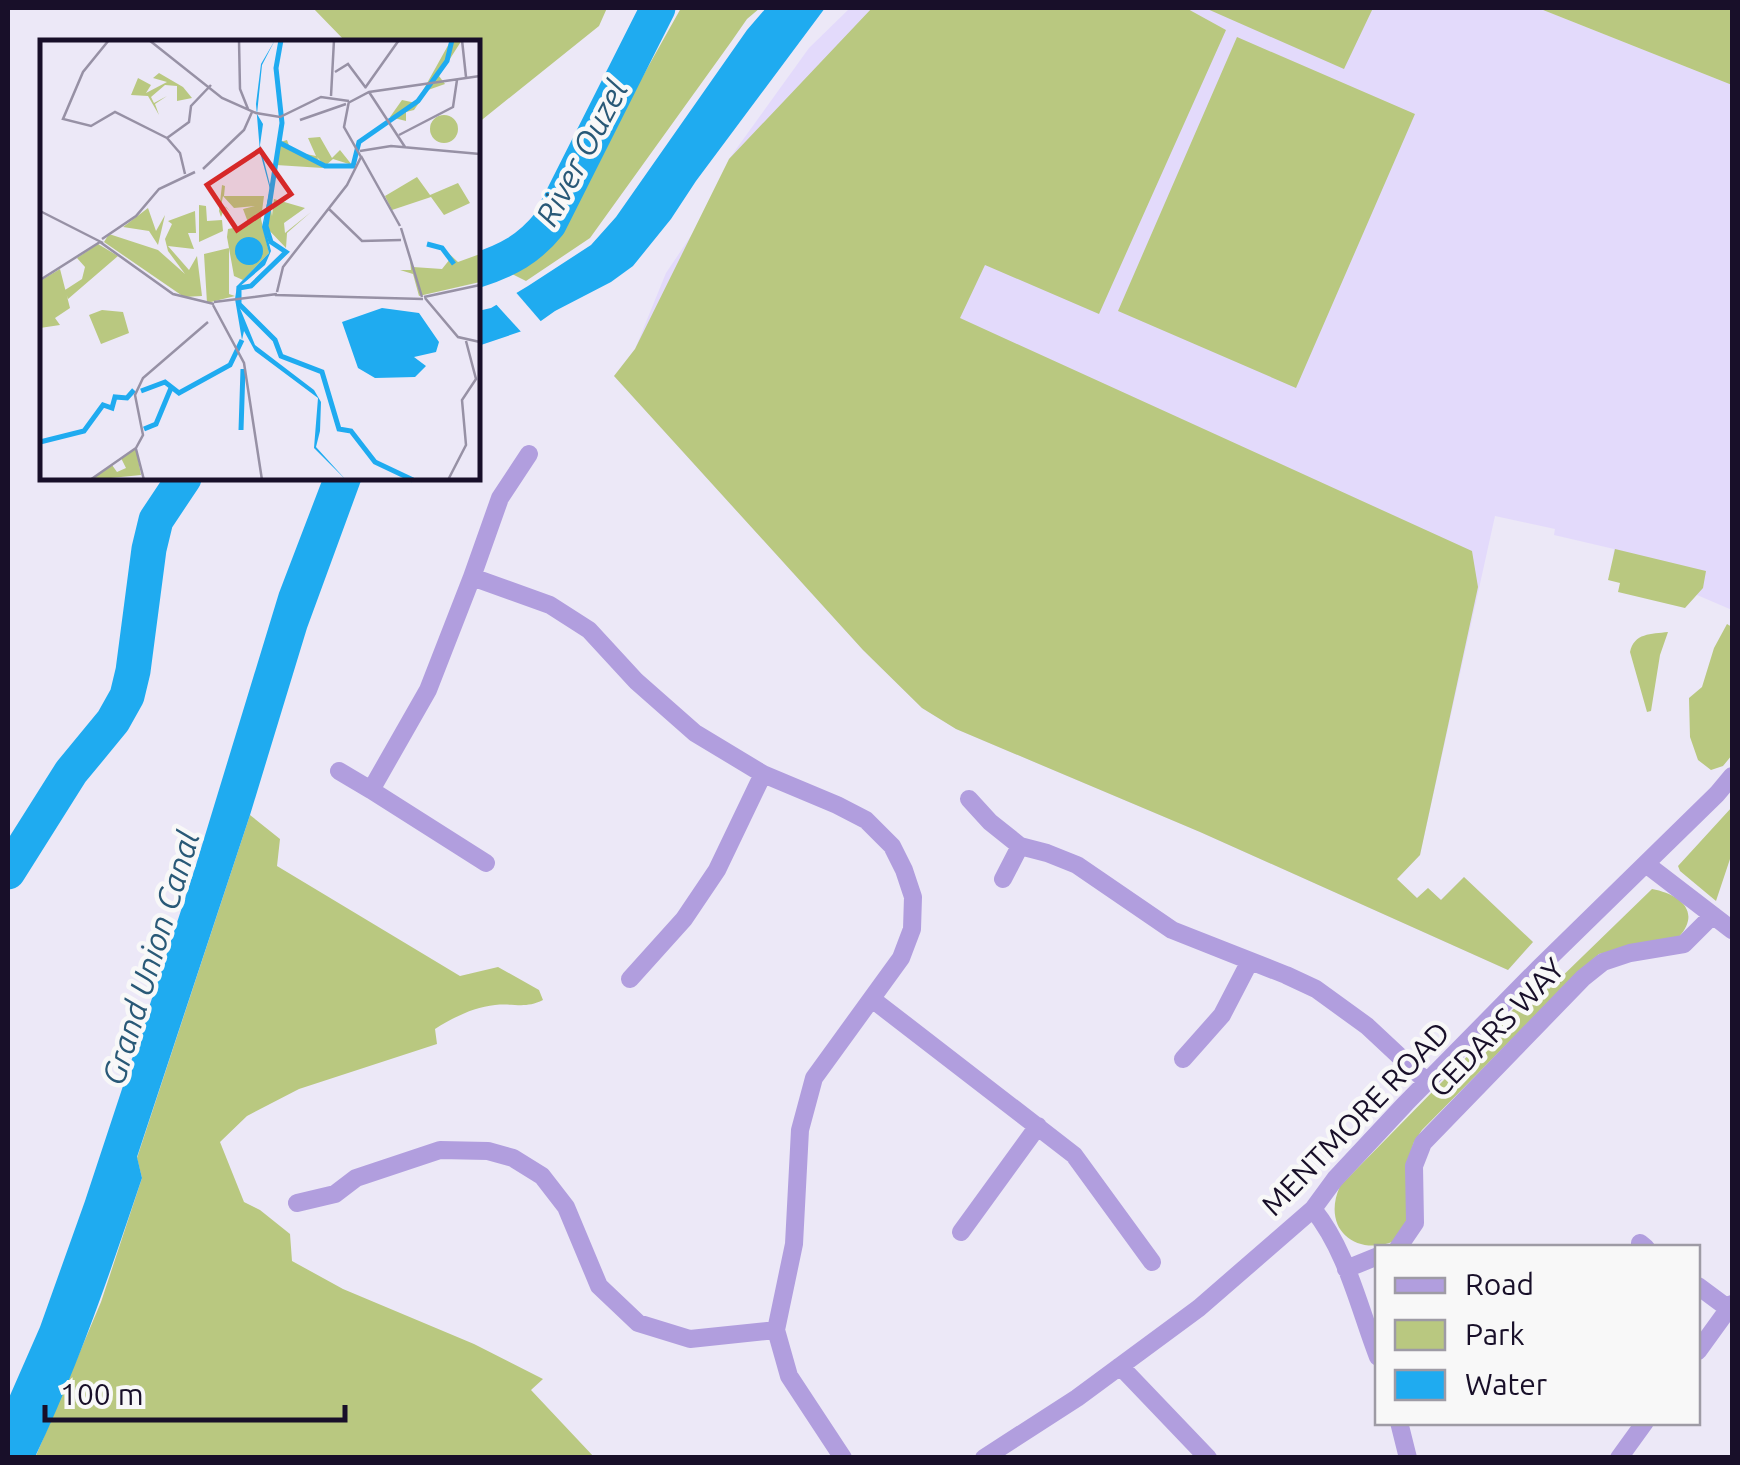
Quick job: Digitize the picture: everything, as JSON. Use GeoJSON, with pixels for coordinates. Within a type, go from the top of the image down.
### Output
{"type":"FeatureCollection","features":[{"type":"Feature","properties":{"kind":"street"},"geometry":{"type":"LineString","coordinates":[[371,790],[428,690],[500,498],[529,454]]}},
{"type":"Feature","properties":{"kind":"street"},"geometry":{"type":"LineString","coordinates":[[472,577],[550,605],[589,630],[636,681],[695,732],[763,774],[866,820],[892,846],[904,870],[912,898],[912,929],[901,958],[814,1078],[800,1130],[794,1244],[776,1330],[789,1376],[843,1458]]}},
{"type":"Feature","properties":{"kind":"street"},"geometry":{"type":"LineString","coordinates":[[339,770],[486,863]]}},
{"type":"Feature","properties":{"kind":"street"},"geometry":{"type":"LineString","coordinates":[[630,979],[684,920],[716,870],[763,774]]}},
{"type":"Feature","properties":{"kind":"street","name":"MENTMORE ROAD"},"geometry":{"type":"LineString","coordinates":[[984,1458],[1199,1308],[1313,1210],[1335,1179],[1427,1082],[1732,776]]}},
{"type":"Feature","properties":{"kind":"street"},"geometry":{"type":"LineString","coordinates":[[970,799],[990,822],[1020,846],[1077,866],[1172,930],[1301,982],[1342,1006],[1427,1082]]}},
{"type":"Feature","properties":{"kind":"street"},"geometry":{"type":"LineString","coordinates":[[1003,879],[1020,846]]}},
{"type":"Feature","properties":{"kind":"street"},"geometry":{"type":"LineString","coordinates":[[1646,864],[1732,930]]}},
{"type":"Feature","properties":{"kind":"street","name":"CEDARS WAY"},"geometry":{"type":"LineString","coordinates":[[1400,1245],[1415,1223],[1414,1166],[1423,1143],[1604,962],[1630,953],[1684,944],[1714,916]]}},
{"type":"Feature","properties":{"kind":"street"},"geometry":{"type":"LineString","coordinates":[[1182,1059],[1222,1015],[1250,961]]}},
{"type":"Feature","properties":{"kind":"street"},"geometry":{"type":"LineString","coordinates":[[872,999],[1074,1154],[1152,1262]]}},
{"type":"Feature","properties":{"kind":"street"},"geometry":{"type":"LineString","coordinates":[[961,1232],[1038,1126]]}},
{"type":"Feature","properties":{"kind":"street"},"geometry":{"type":"LineString","coordinates":[[297,1203],[336,1194],[356,1178],[440,1150],[488,1151],[513,1158],[542,1176],[566,1206],[599,1286],[638,1323],[690,1340],[776,1330]]}},
{"type":"Feature","properties":{"kind":"street"},"geometry":{"type":"LineString","coordinates":[[1313,1210],[1323,1221],[1346,1269],[1375,1350]]}},
{"type":"Feature","properties":{"kind":"street"},"geometry":{"type":"LineString","coordinates":[[1346,1269],[1375,1257]]}},
{"type":"Feature","properties":{"kind":"street"},"geometry":{"type":"LineString","coordinates":[[1700,1287],[1730,1306],[1700,1348]]}},
{"type":"Feature","properties":{"kind":"street"},"geometry":{"type":"LineString","coordinates":[[1120,1366],[1208,1458]]}},
{"type":"Feature","properties":{"kind":"street"},"geometry":{"type":"LineString","coordinates":[[1400,1425],[1408,1458]]}},
{"type":"Feature","properties":{"kind":"street"},"geometry":{"type":"LineString","coordinates":[[1619,1458],[1643,1425]]}},
{"type":"Feature","properties":{"kind":"shaded area"},"geometry":{"type":"Polygon","coordinates":[[[850,8],[1538,8],[1732,85],[1732,610],[1613,559],[1614,549],[1554,535],[1555,529],[1495,516],[1420,855],[1397,879],[1417,898],[1428,888],[1441,900],[1464,877],[1533,942],[1508,970],[1200,832],[956,729],[922,708],[863,650],[614,376],[635,349],[666,273],[725,185],[729,159],[809,48],[850,8]]]}},
{"type":"Feature","properties":{"kind":"green space"},"geometry":{"type":"Polygon","coordinates":[[[313,8],[607,8],[599,26],[480,121],[480,40],[344,40],[313,8]]]}},
{"type":"Feature","properties":{"kind":"green space"},"geometry":{"type":"Polygon","coordinates":[[[681,8],[760,8],[747,19],[590,238],[526,281],[510,273],[565,224],[681,8]]]}},
{"type":"Feature","properties":{"kind":"green space"},"geometry":{"type":"Polygon","coordinates":[[[872,8],[1186,8],[1226,30],[1099,314],[985,265],[960,318],[1472,551],[1478,587],[1420,855],[1397,879],[1417,898],[1428,888],[1441,900],[1464,877],[1533,942],[1508,970],[1200,832],[956,729],[922,708],[863,650],[614,376],[635,349],[729,159],[872,8]]]}},
{"type":"Feature","properties":{"kind":"green space"},"geometry":{"type":"Polygon","coordinates":[[[1205,8],[1373,8],[1344,69],[1205,8]]]}},
{"type":"Feature","properties":{"kind":"green space"},"geometry":{"type":"Polygon","coordinates":[[[1538,8],[1732,8],[1732,85],[1538,8]]]}},
{"type":"Feature","properties":{"kind":"green space"},"geometry":{"type":"Polygon","coordinates":[[[1237,37],[1415,114],[1296,388],[1118,311],[1237,37]]]}},
{"type":"Feature","properties":{"kind":"green space"},"geometry":{"type":"Polygon","coordinates":[[[1615,549],[1706,571],[1703,588],[1685,608],[1618,592],[1620,583],[1608,580],[1615,549]]]}},
{"type":"Feature","properties":{"kind":"green space"},"geometry":{"type":"Polygon","coordinates":[[[1727,624],[1732,627],[1732,755],[1723,766],[1711,770],[1698,760],[1690,737],[1689,698],[1702,687],[1714,648],[1727,624]]]}},
{"type":"Feature","properties":{"kind":"green space"},"geometry":{"type":"Polygon","coordinates":[[[1668,632],[1651,711],[1647,712],[1630,652],[1639,638],[1668,632]]]}},
{"type":"Feature","properties":{"kind":"green space"},"geometry":{"type":"Polygon","coordinates":[[[1732,807],[1732,853],[1716,901],[1678,866],[1732,807]]]}},
{"type":"Feature","properties":{"kind":"green space"},"geometry":{"type":"Polygon","coordinates":[[[250,815],[280,839],[277,866],[460,976],[498,967],[539,990],[543,1000],[471,1011],[435,1029],[437,1044],[299,1089],[247,1116],[220,1142],[244,1202],[290,1234],[292,1261],[343,1289],[474,1344],[543,1379],[531,1390],[594,1457],[35,1458],[101,1302],[142,1178],[137,1158],[250,815]]]}},
{"type":"Feature","properties":{"kind":"green space"},"geometry":{"type":"Polygon","coordinates":[[[1652,889],[1671,895],[1688,912],[1686,928],[1679,937],[1599,954],[1576,974],[1414,1142],[1406,1166],[1409,1215],[1401,1238],[1371,1245],[1347,1237],[1335,1216],[1340,1186],[1540,982],[1549,989],[1652,889]]]}},
{"type":"Feature","properties":{"kind":"water"},"geometry":{"type":"Polygon","coordinates":[[[766,8],[825,8],[633,266],[531,328],[480,345],[480,311],[491,308],[591,245],[616,217],[766,8]]]}},
{"type":"Feature","properties":{"kind":"water"},"geometry":{"type":"Polygon","coordinates":[[[322,480],[361,480],[307,628],[137,1157],[142,1178],[105,1284],[35,1457],[8,1457],[8,1400],[40,1327],[85,1201],[196,865],[279,593],[322,480]]]}},
{"type":"Feature","properties":{"kind":"pier"},"geometry":{"type":"Polygon","coordinates":[[[513,289],[544,325],[524,335],[493,301],[513,289]]]}},
{"type":"Feature","properties":{"kind":"waterway","name":"River Ouzel"},"geometry":{"type":"LineString","coordinates":[[480,269],[517,253],[549,224],[658,8]]}},
{"type":"Feature","properties":{"kind":"waterway","name":"River Ouzel"},"geometry":{"type":"LineString","coordinates":[[8,872],[71,772],[113,721],[127,696],[156,520],[183,480]]}},
{"type":"Feature","properties":{"kind":"water label","name":"Grand Union Canal"},"geometry":{"type":"Point","coordinates":[151,958]}}]}
